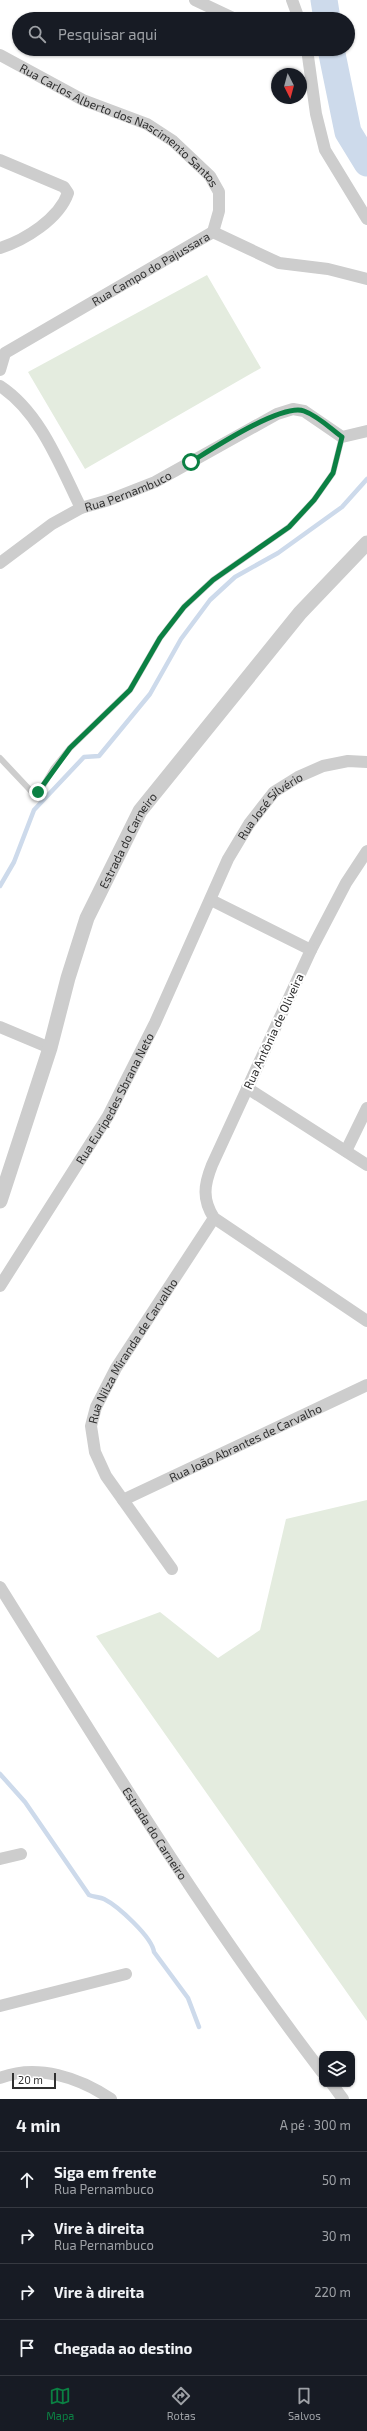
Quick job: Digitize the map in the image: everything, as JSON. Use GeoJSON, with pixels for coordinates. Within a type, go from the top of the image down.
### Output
{"type":"FeatureCollection","features":[{"type":"Feature","properties":{"kind":"street"},"geometry":{"type":"LineString","coordinates":[[195,0],[221,12]]}},
{"type":"Feature","properties":{"kind":"street"},"geometry":{"type":"LineString","coordinates":[[292,0],[296,12]]}},
{"type":"Feature","properties":{"kind":"street","name":"Rua Carlos Alberto dos Nascimento Santos"},"geometry":{"type":"LineString","coordinates":[[0,55],[83,100],[147,124],[173,141],[210,176],[219,192],[219,211],[213,232]]}},
{"type":"Feature","properties":{"kind":"street"},"geometry":{"type":"LineString","coordinates":[[306,56],[316,114],[325,150],[367,219]]}},
{"type":"Feature","properties":{"kind":"street"},"geometry":{"type":"LineString","coordinates":[[0,160],[64,187],[68,193],[60,206],[32,235],[0,248]]}},
{"type":"Feature","properties":{"kind":"street","name":"Rua Campo do Pajussara"},"geometry":{"type":"LineString","coordinates":[[0,370],[2,350],[213,232],[279,263],[328,269],[367,279]]}},
{"type":"Feature","properties":{"kind":"street"},"geometry":{"type":"LineString","coordinates":[[0,386],[12,394],[49,444],[81,508]]}},
{"type":"Feature","properties":{"kind":"street","name":"Rua Pernambuco"},"geometry":{"type":"LineString","coordinates":[[0,563],[52,524],[81,508],[109,500],[155,482],[258,424],[293,409],[304,411],[342,437]]}},
{"type":"Feature","properties":{"kind":"street"},"geometry":{"type":"LineString","coordinates":[[342,437],[367,431]]}},
{"type":"Feature","properties":{"kind":"street","name":"Estrada do Carneiro"},"geometry":{"type":"LineString","coordinates":[[0,1201],[50,1048],[68,978],[87,918],[140,811],[300,613],[367,543]]}},
{"type":"Feature","properties":{"kind":"street","name":"Rua José Silvério"},"geometry":{"type":"LineString","coordinates":[[211,900],[228,859],[249,824],[274,792],[298,777],[323,766],[348,761],[367,762]]}},
{"type":"Feature","properties":{"kind":"street","name":"Rua Antônia de Oliveira"},"geometry":{"type":"LineString","coordinates":[[214,1218],[206,1203],[205,1183],[311,950],[346,883],[367,851]]}},
{"type":"Feature","properties":{"kind":"street"},"geometry":{"type":"LineString","coordinates":[[211,900],[311,950]]}},
{"type":"Feature","properties":{"kind":"street","name":"Rua Euripedes Sbrana Neto"},"geometry":{"type":"LineString","coordinates":[[0,1286],[108,1116],[155,1023],[211,900]]}},
{"type":"Feature","properties":{"kind":"street"},"geometry":{"type":"LineString","coordinates":[[0,1028],[50,1048]]}},
{"type":"Feature","properties":{"kind":"street"},"geometry":{"type":"LineString","coordinates":[[247,1088],[367,1165]]}},
{"type":"Feature","properties":{"kind":"street"},"geometry":{"type":"LineString","coordinates":[[346,1151],[367,1108]]}},
{"type":"Feature","properties":{"kind":"street"},"geometry":{"type":"LineString","coordinates":[[214,1218],[367,1321]]}},
{"type":"Feature","properties":{"kind":"street","name":"Rua Nilza Miranda de Carvalho"},"geometry":{"type":"LineString","coordinates":[[172,1569],[106,1476],[95,1452],[91,1426],[96,1408],[116,1368],[214,1218]]}},
{"type":"Feature","properties":{"kind":"street","name":"Rua João Abrantes de Carvalho"},"geometry":{"type":"LineString","coordinates":[[123,1500],[367,1385]]}},
{"type":"Feature","properties":{"kind":"street","name":"Estrada do Carneiro"},"geometry":{"type":"LineString","coordinates":[[0,1587],[154,1834],[290,2030],[319,2068]]}},
{"type":"Feature","properties":{"kind":"street"},"geometry":{"type":"LineString","coordinates":[[0,1859],[21,1854]]}},
{"type":"Feature","properties":{"kind":"street"},"geometry":{"type":"LineString","coordinates":[[0,2006],[126,1974]]}},
{"type":"Feature","properties":{"kind":"street"},"geometry":{"type":"LineString","coordinates":[[0,2078],[31,2072],[55,2074],[77,2080],[111,2099]]}},
{"type":"Feature","properties":{"kind":"street"},"geometry":{"type":"LineString","coordinates":[[334,2087],[343,2099]]}},
{"type":"Feature","properties":{"kind":"lane"},"geometry":{"type":"LineString","coordinates":[[0,758],[31,791],[40,791],[53,769],[70,748],[130,690],[160,638],[184,607],[213,580],[289,527],[314,500],[333,473],[342,437]]}},
{"type":"Feature","properties":{"kind":"shaded area"},"geometry":{"type":"Polygon","coordinates":[[[207,275],[261,368],[85,469],[28,372],[207,275]]]}},
{"type":"Feature","properties":{"kind":"shaded area"},"geometry":{"type":"Polygon","coordinates":[[[367,1500],[367,2021],[96,1636],[160,1612],[218,1658],[260,1630],[286,1519],[367,1500]]]}},
{"type":"Feature","properties":{"kind":"waterway"},"geometry":{"type":"LineString","coordinates":[[324,0],[326,12]]}},
{"type":"Feature","properties":{"kind":"waterway"},"geometry":{"type":"LineString","coordinates":[[332,56],[348,132],[367,163]]}},
{"type":"Feature","properties":{"kind":"waterway"},"geometry":{"type":"LineString","coordinates":[[0,886],[14,862],[34,810],[84,757],[99,756],[150,694],[181,639],[210,600],[235,577],[278,553],[342,507],[367,479]]}},
{"type":"Feature","properties":{"kind":"waterway"},"geometry":{"type":"LineString","coordinates":[[0,1774],[25,1802],[89,1895],[104,1899],[110,1903],[134,1922],[141,1930],[152,1946],[154,1952],[188,1998],[199,2027]]}},
{"type":"Feature","properties":{"kind":"route"},"geometry":{"type":"LineString","coordinates":[[38,792],[42,789],[60,759],[104,713],[130,690],[172,620],[200,590],[289,527],[314,500],[333,473],[342,437],[304,411],[293,409],[277,414],[191,462]]}}]}
